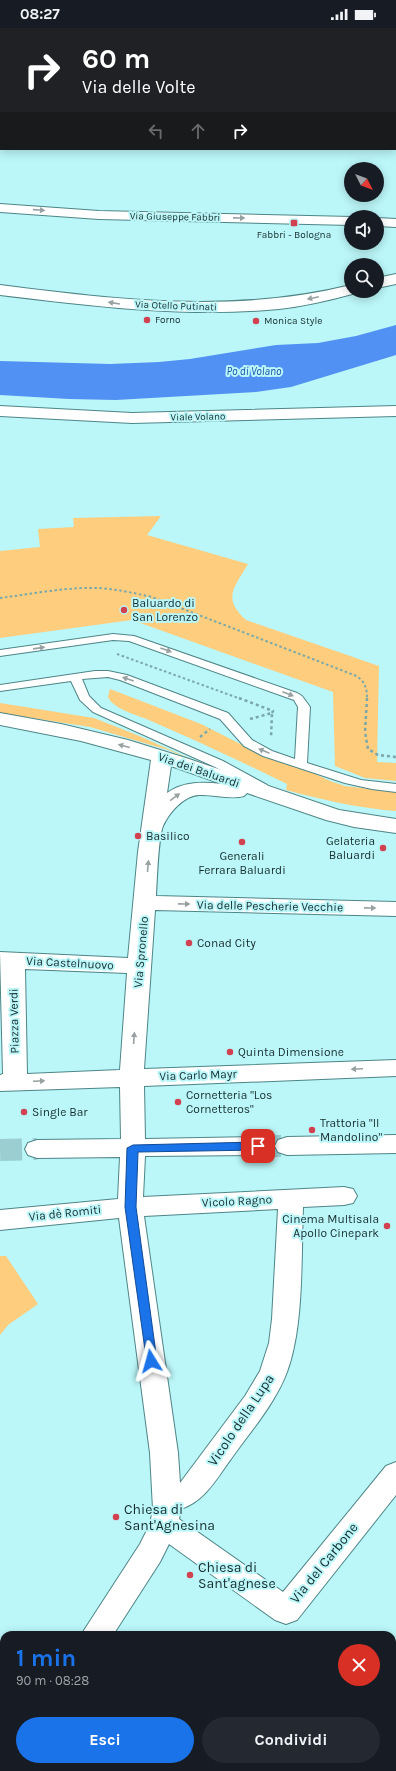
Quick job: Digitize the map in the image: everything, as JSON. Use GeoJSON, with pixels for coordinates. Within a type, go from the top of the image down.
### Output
{"type":"FeatureCollection","features":[{"type":"Feature","properties":{"kind":"street","name":"Via Giuseppe Fabbri"},"geometry":{"type":"LineString","coordinates":[[0,208],[99,215],[344,221]]}},
{"type":"Feature","properties":{"kind":"street"},"geometry":{"type":"LineString","coordinates":[[384,222],[396,223]]}},
{"type":"Feature","properties":{"kind":"street"},"geometry":{"type":"LineString","coordinates":[[384,281],[396,278]]}},
{"type":"Feature","properties":{"kind":"street","name":"Via Otello Putinati"},"geometry":{"type":"LineString","coordinates":[[0,290],[143,306],[215,308],[280,304],[344,291]]}},
{"type":"Feature","properties":{"kind":"street","name":"Viale Volano"},"geometry":{"type":"LineString","coordinates":[[0,411],[132,418],[396,411]]}},
{"type":"Feature","properties":{"kind":"street","name":"Via dei Baluardi"},"geometry":{"type":"LineString","coordinates":[[0,719],[72,732],[162,757],[279,798],[354,820],[396,826]]}},
{"type":"Feature","properties":{"kind":"street","name":"Via Spronello"},"geometry":{"type":"LineString","coordinates":[[162,757],[152,827],[139,966],[132,1077],[133,1148],[130,1207],[164,1453],[166,1513]]}},
{"type":"Feature","properties":{"kind":"street","name":"Via Spronello"},"geometry":{"type":"LineString","coordinates":[[152,827],[165,805],[178,794],[192,788],[279,798]]}},
{"type":"Feature","properties":{"kind":"street","name":"Via delle Pescherie Vecchie"},"geometry":{"type":"LineString","coordinates":[[145,903],[396,909]]}},
{"type":"Feature","properties":{"kind":"street","name":"Via Castelnuovo"},"geometry":{"type":"LineString","coordinates":[[7,960],[139,966]]}},
{"type":"Feature","properties":{"kind":"street","name":"Piazza Verdi"},"geometry":{"type":"LineString","coordinates":[[7,960],[7,1083]]}},
{"type":"Feature","properties":{"kind":"street","name":"Via Carlo Mayr"},"geometry":{"type":"LineString","coordinates":[[7,1083],[396,1068]]}},
{"type":"Feature","properties":{"kind":"street"},"geometry":{"type":"LineString","coordinates":[[287,1146],[396,1144]]}},
{"type":"Feature","properties":{"kind":"street"},"geometry":{"type":"LineString","coordinates":[[37,1149],[258,1146]]}},
{"type":"Feature","properties":{"kind":"street","name":"Vicolo Ragno"},"geometry":{"type":"LineString","coordinates":[[130,1207],[344,1196]]}},
{"type":"Feature","properties":{"kind":"street","name":"Vicolo della Lupa"},"geometry":{"type":"LineString","coordinates":[[166,1513],[177,1500],[194,1489],[255,1404],[273,1373],[282,1343],[285,1319],[291,1199]]}},
{"type":"Feature","properties":{"kind":"street","name":"Via dè Romiti"},"geometry":{"type":"LineString","coordinates":[[0,1220],[130,1207]]}},
{"type":"Feature","properties":{"kind":"street","name":"Via del Carbone"},"geometry":{"type":"LineString","coordinates":[[166,1513],[286,1610],[396,1474]]}},
{"type":"Feature","properties":{"kind":"street"},"geometry":{"type":"LineString","coordinates":[[99,1631],[150,1553],[166,1513]]}},
{"type":"Feature","properties":{"kind":"lane"},"geometry":{"type":"LineString","coordinates":[[0,653],[114,637],[130,638],[293,695],[298,698],[304,707],[301,765]]}},
{"type":"Feature","properties":{"kind":"lane"},"geometry":{"type":"LineString","coordinates":[[0,688],[75,677],[108,674],[123,677],[214,711],[232,721],[241,737],[253,746],[301,765],[349,781],[396,788]]}},
{"type":"Feature","properties":{"kind":"lane"},"geometry":{"type":"LineString","coordinates":[[75,677],[84,698],[96,710],[219,764],[279,798]]}},
{"type":"Feature","properties":{"kind":"path"},"geometry":{"type":"LineString","coordinates":[[0,598],[86,588],[121,590],[152,597],[347,672],[362,680],[365,685],[367,693],[364,738],[368,749],[378,755],[396,757]]}},
{"type":"Feature","properties":{"kind":"shaded area"},"geometry":{"type":"Polygon","coordinates":[[[161,516],[147,535],[248,564],[235,586],[232,599],[234,605],[246,620],[379,666],[377,762],[396,763],[396,781],[365,778],[335,766],[333,692],[132,620],[0,638],[0,551],[40,547],[38,529],[74,527],[73,518],[161,516]]]}},
{"type":"Feature","properties":{"kind":"shaded area"},"geometry":{"type":"Polygon","coordinates":[[[110,689],[201,724],[256,752],[303,768],[330,781],[345,786],[396,792],[396,811],[341,803],[286,790],[287,784],[119,707],[108,697],[110,689]]]}},
{"type":"Feature","properties":{"kind":"shaded area"},"geometry":{"type":"Polygon","coordinates":[[[0,703],[94,718],[137,735],[224,774],[168,750],[90,727],[0,713],[0,703]]]}},
{"type":"Feature","properties":{"kind":"shaded area"},"geometry":{"type":"Polygon","coordinates":[[[0,1256],[6,1256],[38,1304],[8,1325],[0,1335],[0,1256]]]}},
{"type":"Feature","properties":{"kind":"water","name":"Po di Volano"},"geometry":{"type":"Polygon","coordinates":[[[396,325],[396,355],[291,387],[256,392],[116,400],[0,395],[0,361],[110,364],[159,362],[190,359],[276,345],[318,343],[356,336],[396,325]]]}},
{"type":"Feature","properties":{"kind":"tunnel"},"geometry":{"type":"LineString","coordinates":[[259,1146],[287,1146]]}},
{"type":"Feature","properties":{"kind":"tunnel"},"geometry":{"type":"LineString","coordinates":[[0,1150],[37,1149]]}},
{"type":"Feature","properties":{"kind":"place","name":"Fabbri - Bologna"},"geometry":{"type":"Point","coordinates":[294,223]}},
{"type":"Feature","properties":{"kind":"place","name":"Forno"},"geometry":{"type":"Point","coordinates":[147,320]}},
{"type":"Feature","properties":{"kind":"place","name":"Monica Style"},"geometry":{"type":"Point","coordinates":[256,321]}},
{"type":"Feature","properties":{"kind":"place","name":"Baluardo di San Lorenzo"},"geometry":{"type":"Point","coordinates":[124,610]}},
{"type":"Feature","properties":{"kind":"place","name":"Basilico"},"geometry":{"type":"Point","coordinates":[138,836]}},
{"type":"Feature","properties":{"kind":"place","name":"Generali Ferrara Baluardi"},"geometry":{"type":"Point","coordinates":[242,842]}},
{"type":"Feature","properties":{"kind":"place","name":"Gelateria Baluardi"},"geometry":{"type":"Point","coordinates":[383,848]}},
{"type":"Feature","properties":{"kind":"place","name":"Conad City"},"geometry":{"type":"Point","coordinates":[189,943]}},
{"type":"Feature","properties":{"kind":"place","name":"Quinta Dimensione"},"geometry":{"type":"Point","coordinates":[230,1052]}},
{"type":"Feature","properties":{"kind":"place","name":"Cornetteria \"Los Cornetteros\""},"geometry":{"type":"Point","coordinates":[178,1102]}},
{"type":"Feature","properties":{"kind":"place","name":"Single Bar"},"geometry":{"type":"Point","coordinates":[24,1112]}},
{"type":"Feature","properties":{"kind":"place","name":"Trattoria \"Il Mandolino\""},"geometry":{"type":"Point","coordinates":[312,1130]}},
{"type":"Feature","properties":{"kind":"place","name":"Cinema Multisala Apollo Cinepark"},"geometry":{"type":"Point","coordinates":[387,1226]}},
{"type":"Feature","properties":{"kind":"place","name":"Chiesa di Sant'Agnesina"},"geometry":{"type":"Point","coordinates":[116,1517]}},
{"type":"Feature","properties":{"kind":"place","name":"Chiesa di Sant'agnese"},"geometry":{"type":"Point","coordinates":[190,1575]}},
{"type":"Feature","properties":{"kind":"route"},"geometry":{"type":"LineString","coordinates":[[151,1361],[130,1207],[133,1148],[258,1146]]}}]}
